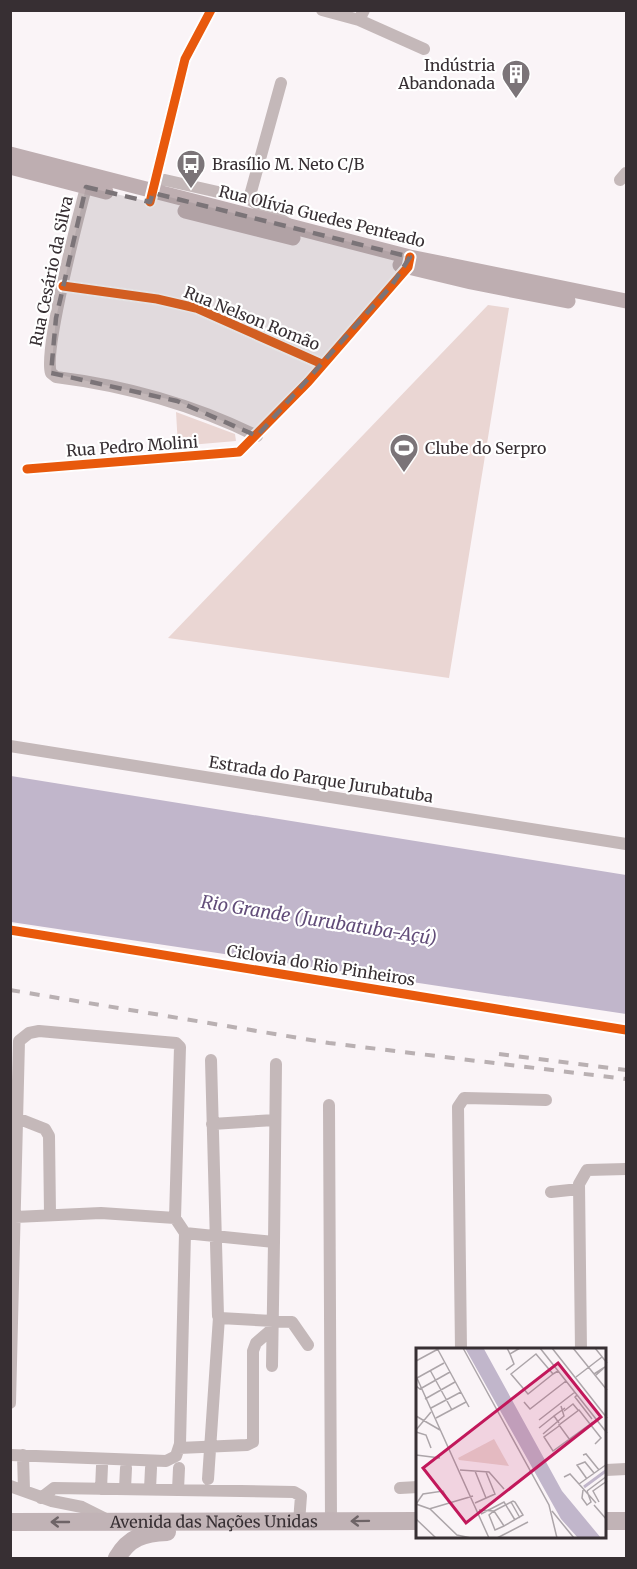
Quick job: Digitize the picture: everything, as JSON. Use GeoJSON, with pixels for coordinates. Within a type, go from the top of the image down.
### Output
{"type":"FeatureCollection","features":[{"type":"Feature","properties":{"kind":"highway","name":"Avenida das Nações Unidas"},"geometry":{"type":"LineString","coordinates":[[10,1522],[416,1521]]}},
{"type":"Feature","properties":{"kind":"highway"},"geometry":{"type":"LineString","coordinates":[[607,1521],[627,1521]]}},
{"type":"Feature","properties":{"kind":"highway"},"geometry":{"type":"LineString","coordinates":[[117,1558],[127,1544],[139,1535],[152,1532],[230,1528],[242,1522]]}},
{"type":"Feature","properties":{"kind":"main road","name":"Rua Olívia Guedes Penteado"},"geometry":{"type":"LineString","coordinates":[[12,167],[88,182],[153,191],[291,227],[471,282],[627,312]]}},
{"type":"Feature","properties":{"kind":"main road","name":"Rua Olívia Guedes Penteado"},"geometry":{"type":"LineString","coordinates":[[153,191],[409,262],[627,301]]}},
{"type":"Feature","properties":{"kind":"street"},"geometry":{"type":"LineString","coordinates":[[211,10],[185,59],[153,191],[249,199],[291,227]]}},
{"type":"Feature","properties":{"kind":"street"},"geometry":{"type":"LineString","coordinates":[[322,10],[362,16],[424,49]]}},
{"type":"Feature","properties":{"kind":"street"},"geometry":{"type":"LineString","coordinates":[[249,199],[281,83]]}},
{"type":"Feature","properties":{"kind":"street","name":"Rua Cesário da Silva"},"geometry":{"type":"LineString","coordinates":[[88,182],[63,286],[49,360],[51,373],[56,377],[130,389],[177,401],[222,418],[257,436]]}},
{"type":"Feature","properties":{"kind":"street"},"geometry":{"type":"LineString","coordinates":[[257,436],[409,262]]}},
{"type":"Feature","properties":{"kind":"street","name":"Rua Nelson Romão"},"geometry":{"type":"LineString","coordinates":[[63,286],[157,299],[196,308],[322,364]]}},
{"type":"Feature","properties":{"kind":"street","name":"Rua Pedro Molini"},"geometry":{"type":"LineString","coordinates":[[27,469],[239,452],[257,436]]}},
{"type":"Feature","properties":{"kind":"street","name":"Estrada do Parque Jurubatuba"},"geometry":{"type":"LineString","coordinates":[[10,746],[627,844]]}},
{"type":"Feature","properties":{"kind":"street"},"geometry":{"type":"LineString","coordinates":[[10,1403],[19,1041],[29,1033],[39,1031],[176,1043],[180,1047],[180,1066],[175,1218],[185,1233],[179,1448],[176,1456],[166,1461],[17,1455],[24,1490]]}},
{"type":"Feature","properties":{"kind":"street"},"geometry":{"type":"LineString","coordinates":[[208,1479],[219,1317],[214,1236],[211,1060]]}},
{"type":"Feature","properties":{"kind":"street"},"geometry":{"type":"LineString","coordinates":[[272,1366],[276,1064]]}},
{"type":"Feature","properties":{"kind":"street"},"geometry":{"type":"LineString","coordinates":[[461,1348],[458,1107],[464,1098],[546,1100]]}},
{"type":"Feature","properties":{"kind":"street"},"geometry":{"type":"LineString","coordinates":[[329,1105],[331,1521]]}},
{"type":"Feature","properties":{"kind":"street"},"geometry":{"type":"LineString","coordinates":[[17,1118],[45,1129],[49,1136],[50,1214]]}},
{"type":"Feature","properties":{"kind":"street"},"geometry":{"type":"LineString","coordinates":[[212,1124],[275,1120]]}},
{"type":"Feature","properties":{"kind":"street"},"geometry":{"type":"LineString","coordinates":[[581,1348],[579,1189],[582,1176],[587,1170],[627,1169]]}},
{"type":"Feature","properties":{"kind":"street"},"geometry":{"type":"LineString","coordinates":[[551,1192],[579,1189]]}},
{"type":"Feature","properties":{"kind":"street"},"geometry":{"type":"LineString","coordinates":[[15,1217],[101,1213],[175,1218]]}},
{"type":"Feature","properties":{"kind":"street"},"geometry":{"type":"LineString","coordinates":[[185,1233],[274,1242]]}},
{"type":"Feature","properties":{"kind":"street"},"geometry":{"type":"LineString","coordinates":[[219,1317],[271,1325],[286,1320],[297,1325],[308,1345]]}},
{"type":"Feature","properties":{"kind":"street"},"geometry":{"type":"LineString","coordinates":[[179,1448],[247,1445],[253,1442],[253,1351],[256,1343],[271,1325]]}},
{"type":"Feature","properties":{"kind":"street"},"geometry":{"type":"LineString","coordinates":[[101,1489],[102,1466]]}},
{"type":"Feature","properties":{"kind":"street"},"geometry":{"type":"LineString","coordinates":[[125,1489],[126,1468]]}},
{"type":"Feature","properties":{"kind":"street"},"geometry":{"type":"LineString","coordinates":[[150,1489],[151,1468]]}},
{"type":"Feature","properties":{"kind":"street"},"geometry":{"type":"LineString","coordinates":[[178,1490],[179,1468]]}},
{"type":"Feature","properties":{"kind":"street"},"geometry":{"type":"LineString","coordinates":[[607,1470],[627,1469]]}},
{"type":"Feature","properties":{"kind":"street"},"geometry":{"type":"LineString","coordinates":[[10,1486],[41,1498],[82,1507],[111,1522]]}},
{"type":"Feature","properties":{"kind":"street"},"geometry":{"type":"LineString","coordinates":[[400,1488],[416,1487]]}},
{"type":"Feature","properties":{"kind":"street"},"geometry":{"type":"LineString","coordinates":[[41,1498],[54,1488],[294,1492],[301,1496],[299,1521]]}},
{"type":"Feature","properties":{"kind":"highlighted area"},"geometry":{"type":"Polygon","coordinates":[[[86,187],[150,202],[153,193],[410,257],[392,285],[257,436],[177,401],[51,373],[56,318],[86,187]]]}},
{"type":"Feature","properties":{"kind":"shaded area","name":"Clube do Serpro"},"geometry":{"type":"Polygon","coordinates":[[[488,305],[509,308],[449,678],[168,638],[488,305]]]}},
{"type":"Feature","properties":{"kind":"shaded area"},"geometry":{"type":"Polygon","coordinates":[[[176,412],[235,434],[236,441],[178,446],[176,412]]]}},
{"type":"Feature","properties":{"kind":"water","name":"Rio Grande (Jurubatuba-Açú)"},"geometry":{"type":"Polygon","coordinates":[[[11,776],[626,875],[626,1014],[11,922],[11,776]]]}},
{"type":"Feature","properties":{"kind":"railway"},"geometry":{"type":"LineString","coordinates":[[10,990],[329,1043],[626,1079]]}},
{"type":"Feature","properties":{"kind":"railway"},"geometry":{"type":"LineString","coordinates":[[499,1054],[626,1070]]}},
{"type":"Feature","properties":{"kind":"cycle path"},"geometry":{"type":"LineString","coordinates":[[150,202],[185,59],[211,10]]}},
{"type":"Feature","properties":{"kind":"cycle path"},"geometry":{"type":"LineString","coordinates":[[27,469],[239,452],[308,382],[408,267],[410,257]]}},
{"type":"Feature","properties":{"kind":"cycle path"},"geometry":{"type":"LineString","coordinates":[[63,286],[157,299],[196,308],[322,364]]}},
{"type":"Feature","properties":{"kind":"cycle path","name":"Ciclovia do Rio Pinheiros"},"geometry":{"type":"LineString","coordinates":[[10,930],[626,1030]]}},
{"type":"Feature","properties":{"kind":"place","name":"Indústria Abandonada"},"geometry":{"type":"Point","coordinates":[516,100]}},
{"type":"Feature","properties":{"kind":"place","name":"Brasílio M. Neto C/B"},"geometry":{"type":"Point","coordinates":[191,190]}},
{"type":"Feature","properties":{"kind":"place","name":"Clube do Serpro"},"geometry":{"type":"Point","coordinates":[404,474]}}]}
